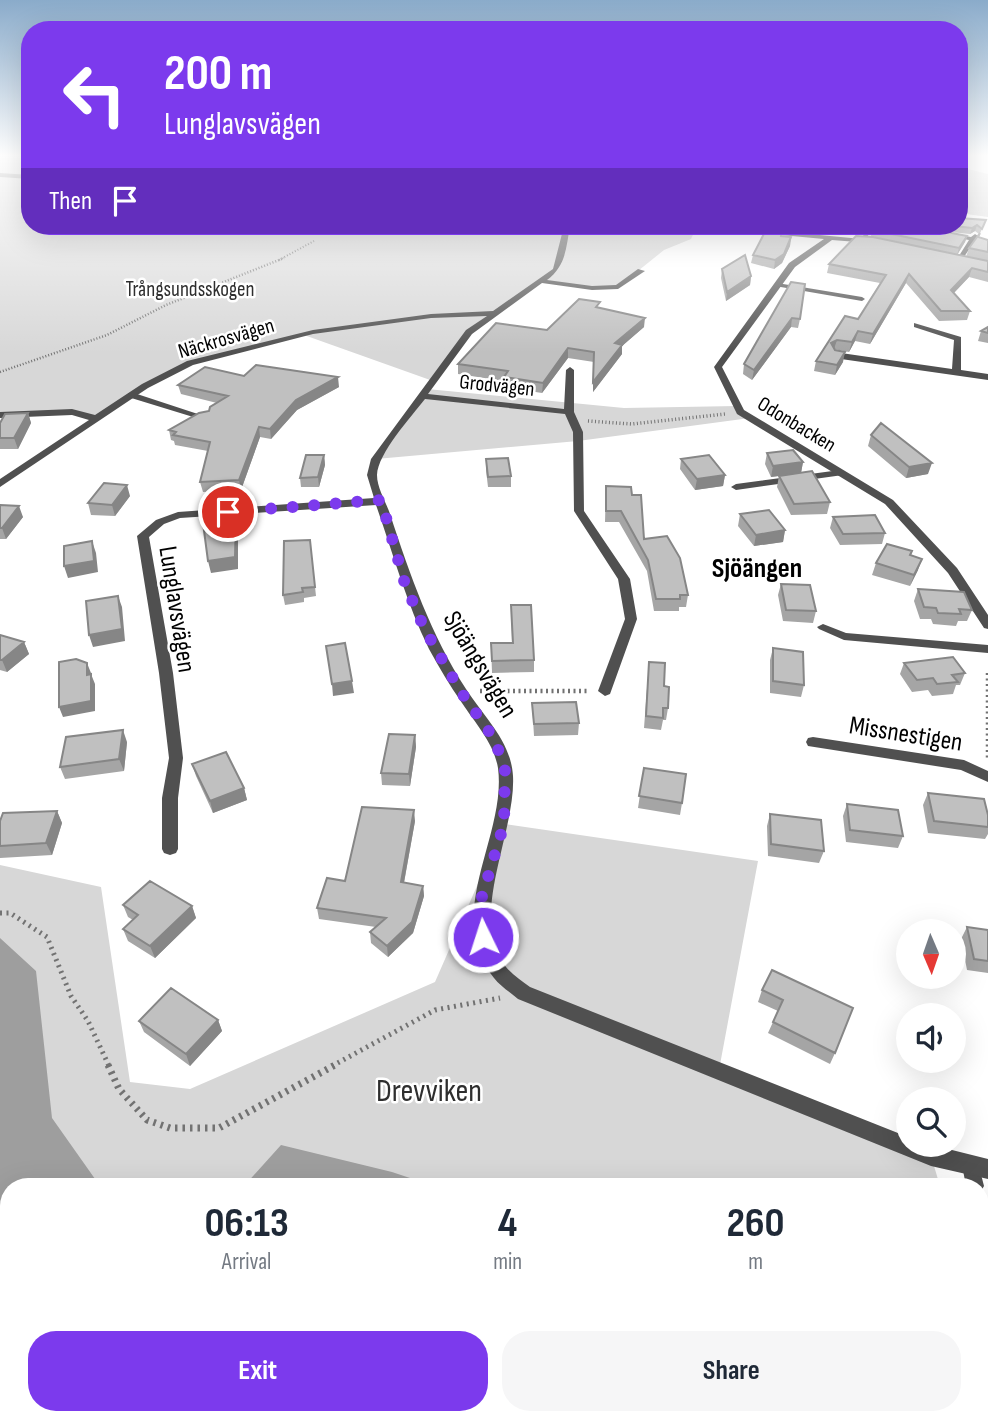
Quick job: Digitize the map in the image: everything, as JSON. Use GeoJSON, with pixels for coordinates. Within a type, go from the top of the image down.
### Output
{"type":"FeatureCollection","features":[{"type":"Feature","properties":{"kind":"street","name":"Sjöängsvägen"},"geometry":{"type":"LineString","coordinates":[[565,235],[560,262],[541,281],[492,313],[470,332],[376,459],[372,475],[405,584],[425,630],[461,692],[493,737],[505,767],[504,824],[481,900],[483,937],[497,969],[524,993],[932,1156],[980,1167]]}},
{"type":"Feature","properties":{"kind":"street"},"geometry":{"type":"LineString","coordinates":[[806,235],[882,243]]}},
{"type":"Feature","properties":{"kind":"street","name":"Odonbacken"},"geometry":{"type":"LineString","coordinates":[[830,238],[792,265],[718,368],[740,412],[888,502],[953,571],[988,625]]}},
{"type":"Feature","properties":{"kind":"street"},"geometry":{"type":"LineString","coordinates":[[957,258],[970,261]]}},
{"type":"Feature","properties":{"kind":"street"},"geometry":{"type":"LineString","coordinates":[[541,281],[592,288],[618,287],[641,271]]}},
{"type":"Feature","properties":{"kind":"street","name":"Näckrosvägen"},"geometry":{"type":"LineString","coordinates":[[0,484],[131,395],[190,363],[313,332],[431,316],[492,313]]}},
{"type":"Feature","properties":{"kind":"street"},"geometry":{"type":"LineString","coordinates":[[917,325],[958,338],[956,373]]}},
{"type":"Feature","properties":{"kind":"street"},"geometry":{"type":"LineString","coordinates":[[834,355],[988,377]]}},
{"type":"Feature","properties":{"kind":"street","name":"Grodvägen"},"geometry":{"type":"LineString","coordinates":[[570,370],[571,415],[578,432],[579,511],[625,579],[631,619],[605,691]]}},
{"type":"Feature","properties":{"kind":"street","name":"Grodvägen"},"geometry":{"type":"LineString","coordinates":[[422,396],[571,415]]}},
{"type":"Feature","properties":{"kind":"street"},"geometry":{"type":"LineString","coordinates":[[0,415],[72,412],[97,419]]}},
{"type":"Feature","properties":{"kind":"street","name":"Lunglavsvägen"},"geometry":{"type":"LineString","coordinates":[[170,849],[170,798],[176,758],[166,673],[143,536],[160,522],[178,515],[381,500]]}},
{"type":"Feature","properties":{"kind":"street","name":"Missnestigen"},"geometry":{"type":"LineString","coordinates":[[813,742],[964,765],[988,777]]}},
{"type":"Feature","properties":{"kind":"lane"},"geometry":{"type":"LineString","coordinates":[[862,240],[866,235]]}},
{"type":"Feature","properties":{"kind":"lane"},"geometry":{"type":"LineString","coordinates":[[950,235],[974,238],[957,258]]}},
{"type":"Feature","properties":{"kind":"lane"},"geometry":{"type":"LineString","coordinates":[[778,285],[862,299]]}},
{"type":"Feature","properties":{"kind":"lane"},"geometry":{"type":"LineString","coordinates":[[131,395],[206,418]]}},
{"type":"Feature","properties":{"kind":"lane"},"geometry":{"type":"LineString","coordinates":[[736,487],[840,473]]}},
{"type":"Feature","properties":{"kind":"lane"},"geometry":{"type":"LineString","coordinates":[[823,627],[844,636],[988,649]]}},
{"type":"Feature","properties":{"kind":"path"},"geometry":{"type":"LineString","coordinates":[[0,372],[107,335],[166,304],[294,254],[324,235]]}},
{"type":"Feature","properties":{"kind":"path"},"geometry":{"type":"LineString","coordinates":[[571,415],[632,424],[740,412]]}},
{"type":"Feature","properties":{"kind":"path"},"geometry":{"type":"LineString","coordinates":[[988,673],[988,762]]}},
{"type":"Feature","properties":{"kind":"path"},"geometry":{"type":"LineString","coordinates":[[461,692],[605,691]]}},
{"type":"Feature","properties":{"kind":"path"},"geometry":{"type":"LineString","coordinates":[[0,913],[10,913],[47,937],[71,996],[88,1021],[119,1089],[146,1120],[170,1128],[219,1128],[435,1010],[524,993]]}},
{"type":"Feature","properties":{"kind":"green space","name":"Trångsundsskogen"},"geometry":{"type":"Polygon","coordinates":[[[0,220],[21,220],[21,235],[693,235],[691,239],[664,250],[618,287],[592,288],[541,281],[470,332],[433,381],[304,335],[190,363],[145,386],[97,419],[72,412],[0,415],[0,220]]]}},
{"type":"Feature","properties":{"kind":"green space"},"geometry":{"type":"Polygon","coordinates":[[[427,389],[624,408],[737,406],[750,418],[578,441],[376,459],[427,389]]]}},
{"type":"Feature","properties":{"kind":"green space"},"geometry":{"type":"Polygon","coordinates":[[[504,824],[758,861],[719,1070],[896,1142],[896,1157],[931,1157],[938,1178],[0,1178],[0,865],[101,887],[130,1082],[190,1089],[435,982],[504,824]]]}},
{"type":"Feature","properties":{"kind":"shaded area"},"geometry":{"type":"Polygon","coordinates":[[[0,938],[36,971],[52,1118],[94,1178],[0,1178],[0,938]]]}},
{"type":"Feature","properties":{"kind":"shaded area","name":"Drevviken"},"geometry":{"type":"Polygon","coordinates":[[[281,1145],[410,1178],[251,1178],[281,1145]]]}},
{"type":"Feature","properties":{"kind":"building"},"geometry":{"type":"Polygon","coordinates":[[[968,220],[986,220],[982,229],[977,225],[968,228],[968,220]]]}},
{"type":"Feature","properties":{"kind":"building"},"geometry":{"type":"Polygon","coordinates":[[[980,233],[978,237],[988,240],[988,252],[969,248],[980,233]]]}},
{"type":"Feature","properties":{"kind":"building"},"geometry":{"type":"Polygon","coordinates":[[[763,235],[791,237],[784,254],[775,260],[753,255],[763,235]]]}},
{"type":"Feature","properties":{"kind":"building"},"geometry":{"type":"Polygon","coordinates":[[[896,235],[967,236],[959,248],[896,235]]]}},
{"type":"Feature","properties":{"kind":"building"},"geometry":{"type":"Polygon","coordinates":[[[856,236],[873,237],[988,261],[988,272],[972,268],[951,290],[970,311],[941,311],[909,274],[873,334],[858,331],[852,342],[837,340],[831,343],[835,350],[845,352],[837,365],[816,361],[845,316],[858,319],[886,275],[829,264],[856,236]]]}},
{"type":"Feature","properties":{"kind":"building"},"geometry":{"type":"Polygon","coordinates":[[[745,255],[751,276],[727,292],[722,269],[745,255]]]}},
{"type":"Feature","properties":{"kind":"building"},"geometry":{"type":"Polygon","coordinates":[[[791,282],[805,284],[800,319],[792,318],[754,370],[744,364],[791,282]]]}},
{"type":"Feature","properties":{"kind":"building"},"geometry":{"type":"Polygon","coordinates":[[[579,299],[600,302],[596,307],[645,318],[615,343],[622,345],[593,382],[594,352],[568,348],[543,383],[504,377],[508,371],[458,364],[496,323],[547,330],[579,299]]]}},
{"type":"Feature","properties":{"kind":"building"},"geometry":{"type":"Polygon","coordinates":[[[256,365],[338,377],[296,400],[270,429],[259,427],[239,480],[200,482],[210,442],[173,435],[176,432],[169,430],[199,413],[209,411],[210,407],[228,396],[178,385],[205,367],[244,376],[256,365]]]}},
{"type":"Feature","properties":{"kind":"building"},"geometry":{"type":"Polygon","coordinates":[[[28,413],[14,438],[0,438],[0,423],[5,414],[28,413]]]}},
{"type":"Feature","properties":{"kind":"building"},"geometry":{"type":"Polygon","coordinates":[[[881,423],[932,463],[909,467],[871,435],[881,423]]]}},
{"type":"Feature","properties":{"kind":"building"},"geometry":{"type":"Polygon","coordinates":[[[793,450],[803,462],[773,466],[767,453],[793,450]]]}},
{"type":"Feature","properties":{"kind":"building"},"geometry":{"type":"Polygon","coordinates":[[[306,455],[324,455],[318,477],[300,478],[306,455]]]}},
{"type":"Feature","properties":{"kind":"building"},"geometry":{"type":"Polygon","coordinates":[[[709,455],[725,475],[697,479],[681,459],[709,455]]]}},
{"type":"Feature","properties":{"kind":"building"},"geometry":{"type":"Polygon","coordinates":[[[508,458],[511,476],[488,477],[486,459],[508,458]]]}},
{"type":"Feature","properties":{"kind":"building"},"geometry":{"type":"Polygon","coordinates":[[[812,471],[830,502],[794,504],[779,476],[812,471]]]}},
{"type":"Feature","properties":{"kind":"building"},"geometry":{"type":"Polygon","coordinates":[[[104,483],[127,485],[112,505],[88,503],[104,483]]]}},
{"type":"Feature","properties":{"kind":"building"},"geometry":{"type":"Polygon","coordinates":[[[606,486],[631,487],[632,495],[641,495],[644,539],[667,536],[680,558],[688,595],[680,595],[680,599],[656,599],[648,560],[621,511],[606,511],[606,486]]]}},
{"type":"Feature","properties":{"kind":"building"},"geometry":{"type":"Polygon","coordinates":[[[0,505],[19,506],[2,528],[0,528],[0,505]]]}},
{"type":"Feature","properties":{"kind":"building"},"geometry":{"type":"Polygon","coordinates":[[[769,510],[785,530],[756,535],[740,514],[769,510]]]}},
{"type":"Feature","properties":{"kind":"building"},"geometry":{"type":"Polygon","coordinates":[[[875,515],[885,533],[843,534],[833,517],[875,515]]]}},
{"type":"Feature","properties":{"kind":"building"},"geometry":{"type":"Polygon","coordinates":[[[236,517],[235,557],[208,561],[203,523],[236,517]]]}},
{"type":"Feature","properties":{"kind":"building"},"geometry":{"type":"Polygon","coordinates":[[[310,540],[315,587],[302,588],[303,592],[283,595],[284,541],[310,540]]]}},
{"type":"Feature","properties":{"kind":"building"},"geometry":{"type":"Polygon","coordinates":[[[92,541],[94,561],[64,566],[64,546],[92,541]]]}},
{"type":"Feature","properties":{"kind":"building"},"geometry":{"type":"Polygon","coordinates":[[[887,544],[912,551],[910,555],[922,559],[914,575],[876,563],[887,544]]]}},
{"type":"Feature","properties":{"kind":"building"},"geometry":{"type":"Polygon","coordinates":[[[781,584],[810,585],[816,611],[786,610],[781,584]]]}},
{"type":"Feature","properties":{"kind":"building"},"geometry":{"type":"Polygon","coordinates":[[[918,589],[964,592],[972,610],[959,609],[961,614],[938,613],[936,608],[924,607],[918,589]]]}},
{"type":"Feature","properties":{"kind":"building"},"geometry":{"type":"Polygon","coordinates":[[[118,596],[122,629],[89,635],[86,601],[118,596]]]}},
{"type":"Feature","properties":{"kind":"building"},"geometry":{"type":"Polygon","coordinates":[[[511,605],[531,605],[534,660],[492,661],[491,643],[513,643],[511,605]]]}},
{"type":"Feature","properties":{"kind":"building"},"geometry":{"type":"Polygon","coordinates":[[[0,635],[24,642],[2,660],[0,660],[0,635]]]}},
{"type":"Feature","properties":{"kind":"building"},"geometry":{"type":"Polygon","coordinates":[[[345,643],[352,681],[332,684],[326,646],[345,643]]]}},
{"type":"Feature","properties":{"kind":"building"},"geometry":{"type":"Polygon","coordinates":[[[773,648],[803,652],[804,685],[773,681],[773,648]]]}},
{"type":"Feature","properties":{"kind":"building"},"geometry":{"type":"Polygon","coordinates":[[[953,657],[965,673],[952,675],[958,682],[937,684],[933,678],[917,680],[904,663],[953,657]]]}},
{"type":"Feature","properties":{"kind":"building"},"geometry":{"type":"Polygon","coordinates":[[[76,659],[87,663],[87,675],[91,674],[91,701],[59,707],[59,662],[76,659]]]}},
{"type":"Feature","properties":{"kind":"building"},"geometry":{"type":"Polygon","coordinates":[[[649,662],[665,663],[664,686],[669,687],[668,708],[663,708],[663,718],[646,716],[649,662]]]}},
{"type":"Feature","properties":{"kind":"building"},"geometry":{"type":"Polygon","coordinates":[[[576,702],[579,723],[534,724],[532,703],[576,702]]]}},
{"type":"Feature","properties":{"kind":"building"},"geometry":{"type":"Polygon","coordinates":[[[123,730],[119,759],[60,767],[66,737],[123,730]]]}},
{"type":"Feature","properties":{"kind":"building"},"geometry":{"type":"Polygon","coordinates":[[[389,734],[415,735],[409,774],[381,773],[389,734]]]}},
{"type":"Feature","properties":{"kind":"building"},"geometry":{"type":"Polygon","coordinates":[[[226,752],[244,788],[210,801],[192,764],[226,752]]]}},
{"type":"Feature","properties":{"kind":"building"},"geometry":{"type":"Polygon","coordinates":[[[644,768],[686,774],[682,803],[639,796],[644,768]]]}},
{"type":"Feature","properties":{"kind":"building"},"geometry":{"type":"Polygon","coordinates":[[[928,793],[984,799],[988,827],[934,821],[928,793]]]}},
{"type":"Feature","properties":{"kind":"building"},"geometry":{"type":"Polygon","coordinates":[[[847,804],[898,810],[903,836],[850,830],[847,804]]]}},
{"type":"Feature","properties":{"kind":"building"},"geometry":{"type":"Polygon","coordinates":[[[362,807],[414,810],[401,882],[423,886],[412,922],[387,946],[370,932],[386,918],[317,908],[327,878],[345,881],[362,807]]]}},
{"type":"Feature","properties":{"kind":"building"},"geometry":{"type":"Polygon","coordinates":[[[57,811],[46,843],[0,846],[0,821],[3,813],[57,811]]]}},
{"type":"Feature","properties":{"kind":"building"},"geometry":{"type":"Polygon","coordinates":[[[770,814],[821,820],[824,851],[771,844],[770,814]]]}},
{"type":"Feature","properties":{"kind":"building"},"geometry":{"type":"Polygon","coordinates":[[[150,881],[192,906],[150,946],[123,929],[138,915],[123,905],[150,881]]]}},
{"type":"Feature","properties":{"kind":"building"},"geometry":{"type":"Polygon","coordinates":[[[967,927],[988,930],[988,961],[974,959],[967,927]]]}},
{"type":"Feature","properties":{"kind":"building"},"geometry":{"type":"Polygon","coordinates":[[[772,970],[853,1008],[835,1053],[773,1022],[783,1000],[762,990],[772,970]]]}},
{"type":"Feature","properties":{"kind":"building"},"geometry":{"type":"Polygon","coordinates":[[[171,988],[218,1020],[186,1054],[139,1021],[171,988]]]}},
{"type":"Feature","properties":{"kind":"district","name":"Sjöängen"},"geometry":{"type":"Point","coordinates":[757,567]}},
{"type":"Feature","properties":{"kind":"route"},"geometry":{"type":"LineString","coordinates":[[228,512],[381,500],[405,584],[425,630],[461,692],[493,737],[505,767],[504,824],[481,900],[483,937]]}}]}
